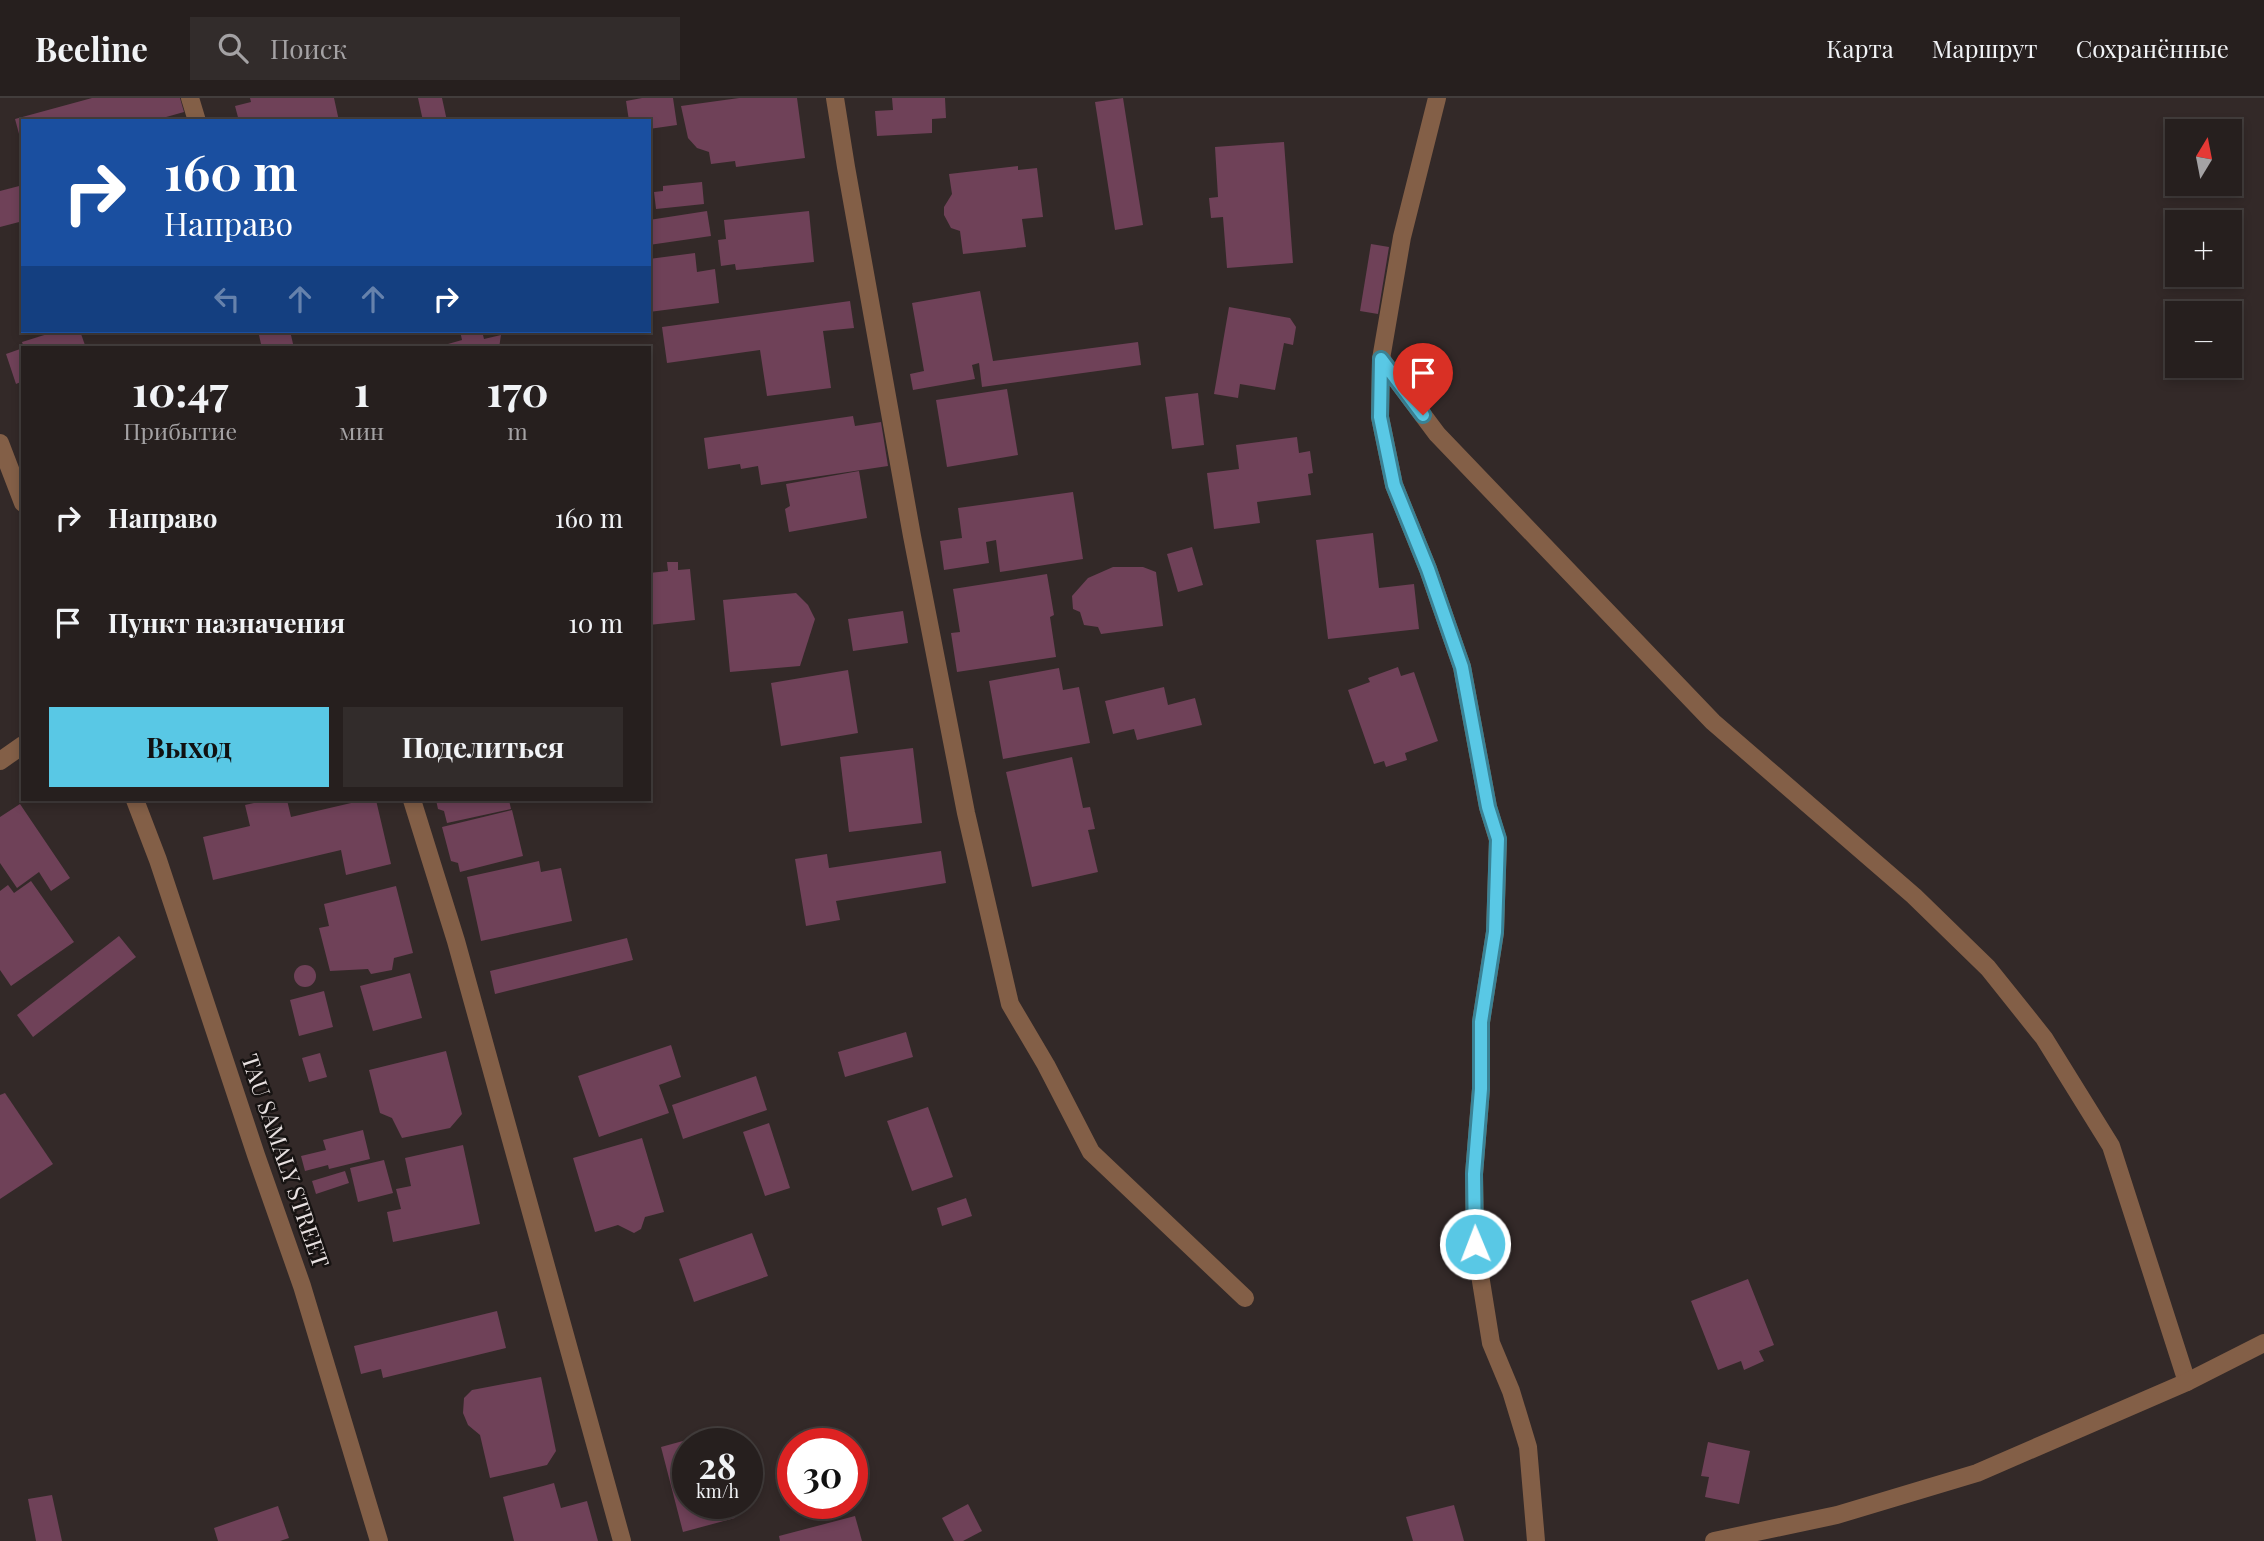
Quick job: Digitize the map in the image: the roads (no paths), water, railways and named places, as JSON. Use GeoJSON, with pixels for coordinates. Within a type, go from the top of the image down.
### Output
{"type":"FeatureCollection","features":[{"type":"Feature","properties":{"kind":"street"},"geometry":{"type":"LineString","coordinates":[[190,98],[196,119]]}},
{"type":"Feature","properties":{"kind":"street"},"geometry":{"type":"LineString","coordinates":[[835,98],[912,536],[967,813],[1010,1004],[1046,1065],[1091,1152],[1245,1298]]}},
{"type":"Feature","properties":{"kind":"street"},"geometry":{"type":"LineString","coordinates":[[1437,98],[1402,237],[1381,359],[1380,417],[1394,485],[1428,569],[1462,667],[1488,807],[1498,839],[1495,932],[1481,1022],[1481,1089],[1474,1174],[1475,1244],[1491,1343],[1511,1391],[1528,1447],[1536,1541]]}},
{"type":"Feature","properties":{"kind":"street"},"geometry":{"type":"LineString","coordinates":[[1381,359],[1437,434],[1713,722],[1914,896],[1988,968],[2044,1038],[2111,1146],[2187,1382]]}},
{"type":"Feature","properties":{"kind":"street"},"geometry":{"type":"LineString","coordinates":[[0,443],[21,496]]}},
{"type":"Feature","properties":{"kind":"street"},"geometry":{"type":"LineString","coordinates":[[0,761],[21,745]]}},
{"type":"Feature","properties":{"kind":"street","name":"TAU SAMALY STREET"},"geometry":{"type":"LineString","coordinates":[[135,801],[158,860],[302,1286],[379,1541]]}},
{"type":"Feature","properties":{"kind":"street"},"geometry":{"type":"LineString","coordinates":[[412,801],[456,941],[622,1541]]}},
{"type":"Feature","properties":{"kind":"street"},"geometry":{"type":"LineString","coordinates":[[1714,1541],[1837,1515],[1977,1474],[2187,1382],[2264,1343]]}}]}
